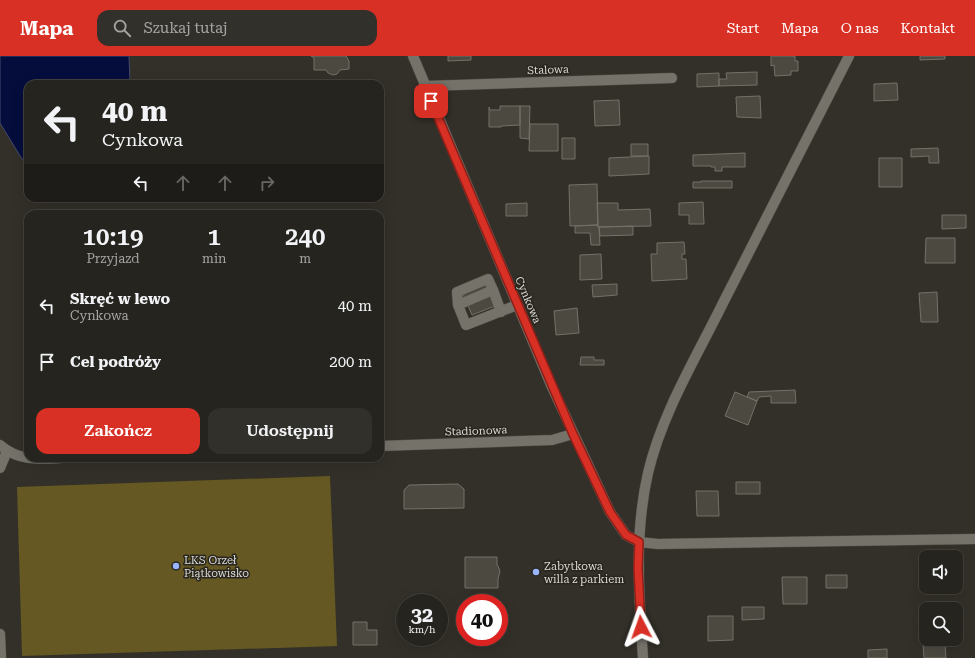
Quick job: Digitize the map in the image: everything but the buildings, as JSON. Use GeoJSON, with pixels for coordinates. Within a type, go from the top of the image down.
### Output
{"type":"FeatureCollection","features":[{"type":"Feature","properties":{"kind":"street","name":"Cynkowa"},"geometry":{"type":"LineString","coordinates":[[412,56],[573,434],[610,512],[626,535],[639,542]]}},
{"type":"Feature","properties":{"kind":"street"},"geometry":{"type":"LineString","coordinates":[[643,658],[639,603],[639,542],[648,473],[664,425],[683,383],[849,56]]}},
{"type":"Feature","properties":{"kind":"street","name":"Stalowa"},"geometry":{"type":"LineString","coordinates":[[425,86],[672,78]]}},
{"type":"Feature","properties":{"kind":"street"},"geometry":{"type":"LineString","coordinates":[[501,312],[493,290],[458,305],[466,325],[501,312],[517,305]]}},
{"type":"Feature","properties":{"kind":"street","name":"Stadionowa"},"geometry":{"type":"LineString","coordinates":[[384,446],[552,440],[573,434]]}},
{"type":"Feature","properties":{"kind":"street"},"geometry":{"type":"LineString","coordinates":[[0,468],[4,448],[24,456]]}},
{"type":"Feature","properties":{"kind":"street"},"geometry":{"type":"LineString","coordinates":[[639,542],[658,544],[975,539]]}},
{"type":"Feature","properties":{"kind":"street"},"geometry":{"type":"LineString","coordinates":[[0,634],[1,658]]}},
{"type":"Feature","properties":{"kind":"shaded area"},"geometry":{"type":"Polygon","coordinates":[[[0,56],[129,56],[130,80],[24,80],[24,159],[22,159],[0,123],[0,56]]]}},
{"type":"Feature","properties":{"kind":"shaded area","name":"LKS Orzeł Piątkowisko"},"geometry":{"type":"Polygon","coordinates":[[[330,476],[337,646],[22,656],[17,487],[330,476]]]}},
{"type":"Feature","properties":{"kind":"place","name":"LKS Orzeł Piątkowisko"},"geometry":{"type":"Point","coordinates":[176,566]}},
{"type":"Feature","properties":{"kind":"place","name":"Zabytkowa willa z parkiem"},"geometry":{"type":"Point","coordinates":[536,572]}},
{"type":"Feature","properties":{"kind":"route"},"geometry":{"type":"LineString","coordinates":[[431,101],[573,434],[618,526],[626,535],[639,542],[638,568],[641,627]]}}]}
